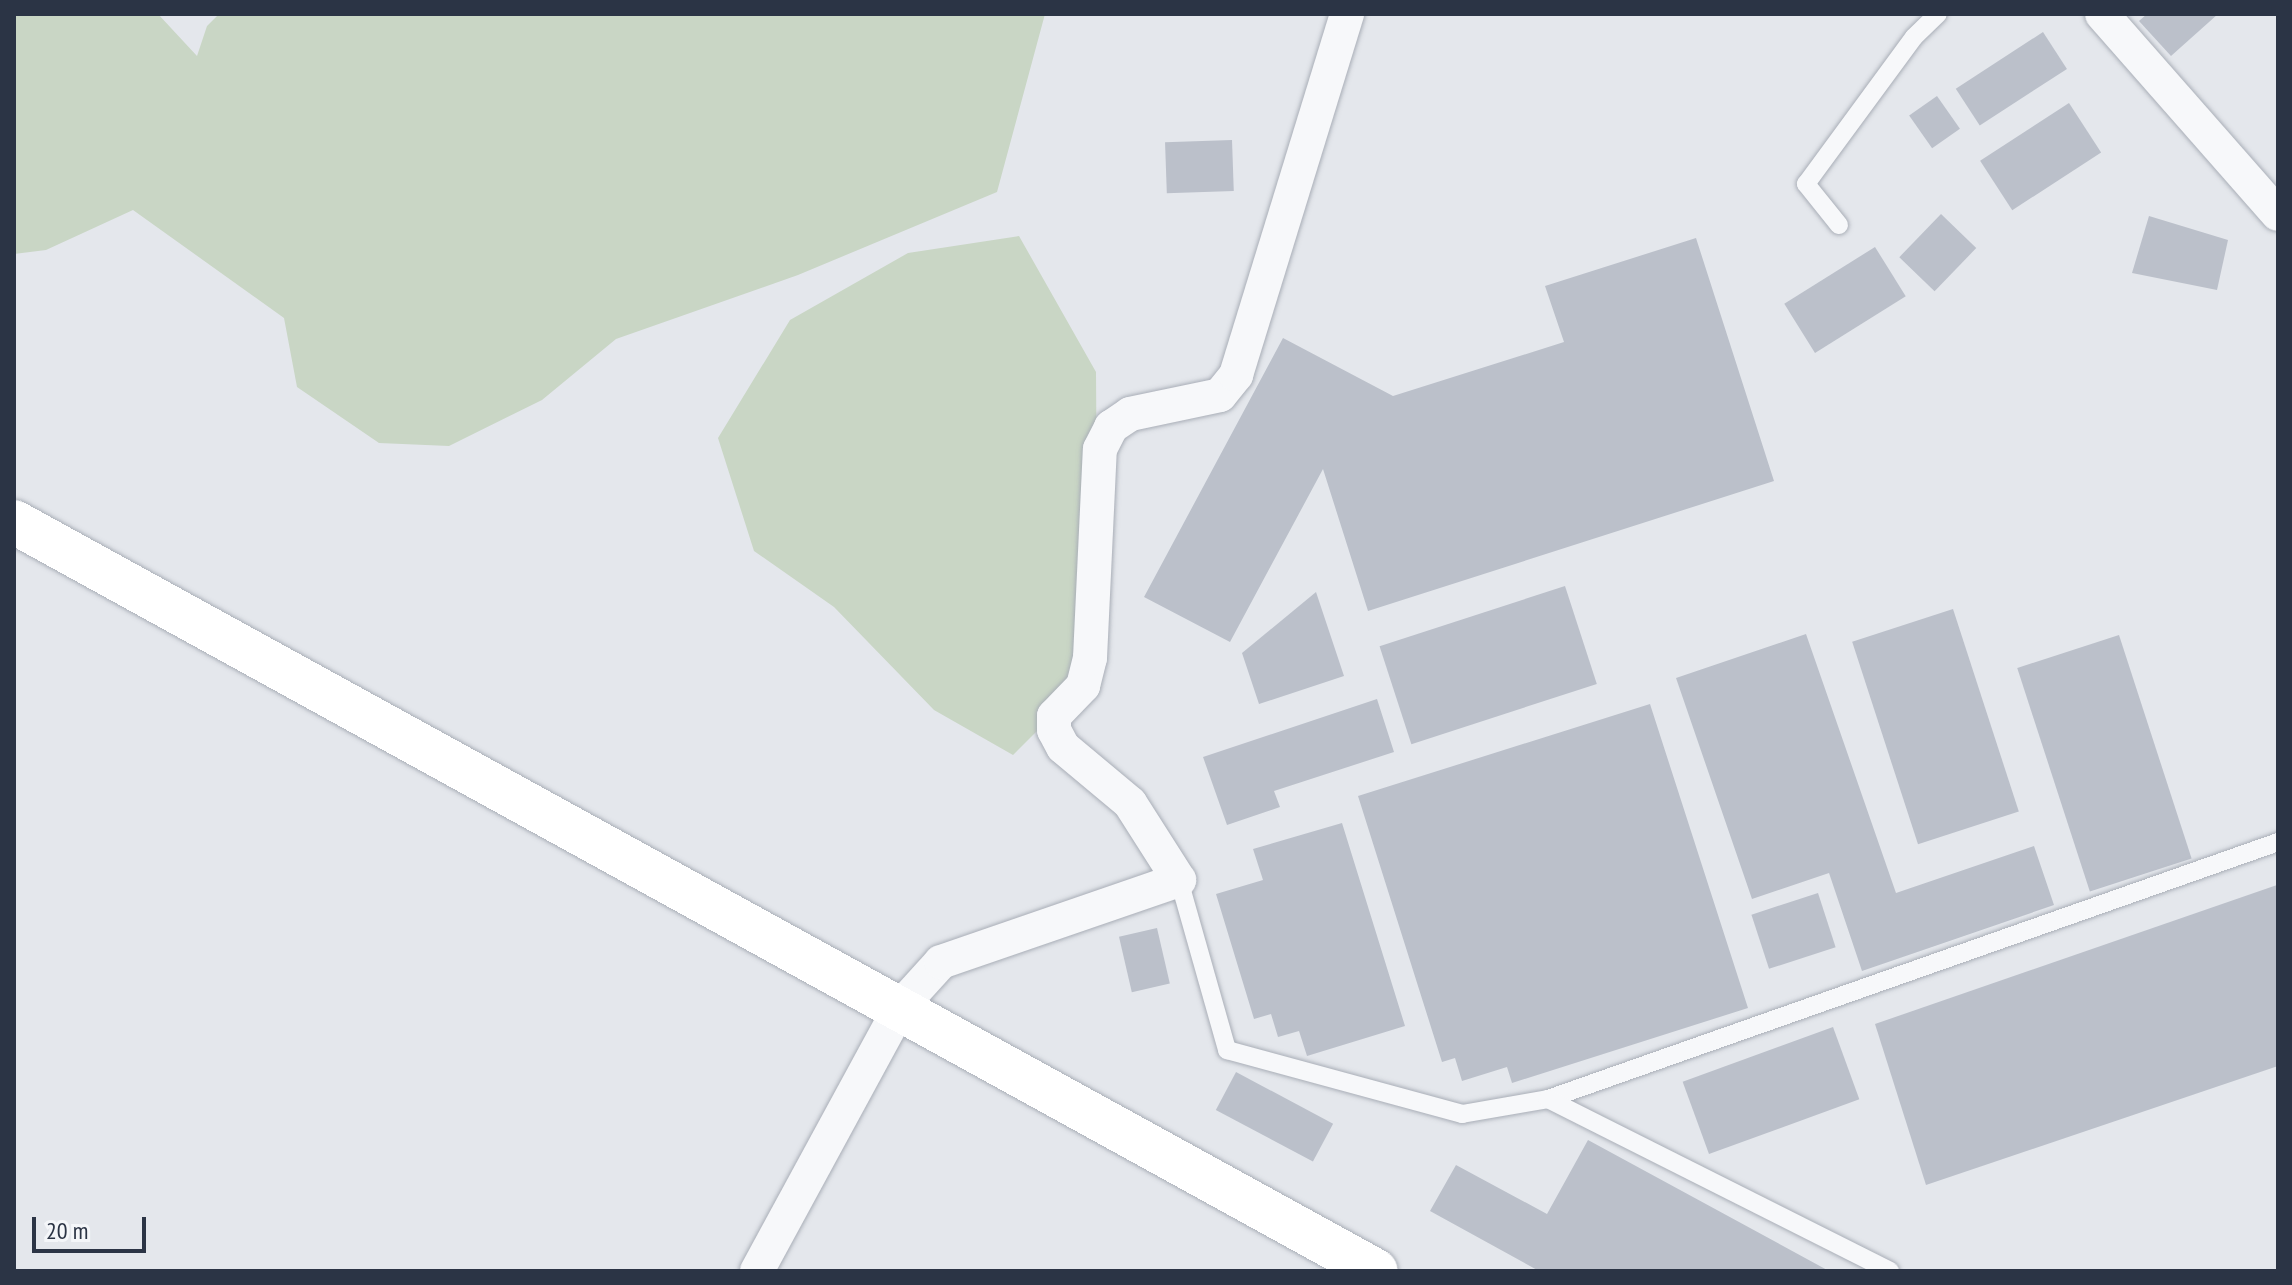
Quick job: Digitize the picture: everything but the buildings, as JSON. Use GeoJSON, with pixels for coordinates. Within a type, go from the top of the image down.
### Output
{"type":"FeatureCollection","features":[{"type":"Feature","properties":{"kind":"street"},"geometry":{"type":"LineString","coordinates":[[757,1271],[901,1006],[941,962],[1179,880],[1130,803],[1063,747],[1054,730],[1054,716],[1083,686],[1090,658],[1100,449],[1111,427],[1130,414],[1220,395],[1236,375],[1347,14]]}},
{"type":"Feature","properties":{"kind":"street"},"geometry":{"type":"LineString","coordinates":[[2102,14],[2242,168],[2278,214]]}},
{"type":"Feature","properties":{"kind":"street"},"geometry":{"type":"LineString","coordinates":[[2242,168],[2278,177]]}},
{"type":"Feature","properties":{"kind":"street"},"geometry":{"type":"LineString","coordinates":[[14,522],[901,1006],[1376,1271]]}},
{"type":"Feature","properties":{"kind":"lane"},"geometry":{"type":"LineString","coordinates":[[1839,225],[1806,184],[1914,37],[1938,14]]}},
{"type":"Feature","properties":{"kind":"lane"},"geometry":{"type":"LineString","coordinates":[[1179,880],[1227,1050],[1462,1114],[1548,1099],[2278,842]]}},
{"type":"Feature","properties":{"kind":"lane"},"geometry":{"type":"LineString","coordinates":[[1548,1099],[1890,1271]]}},
{"type":"Feature","properties":{"kind":"green space"},"geometry":{"type":"Polygon","coordinates":[[[14,14],[158,14],[197,56],[207,26],[219,14],[1045,14],[997,192],[798,275],[616,339],[542,400],[449,446],[379,443],[297,387],[284,318],[133,210],[46,250],[14,254],[14,14]]]}},
{"type":"Feature","properties":{"kind":"green space"},"geometry":{"type":"Polygon","coordinates":[[[1019,236],[1096,372],[1097,515],[1065,703],[1013,755],[934,710],[834,607],[754,551],[718,438],[790,320],[908,253],[1019,236]]]}}]}
